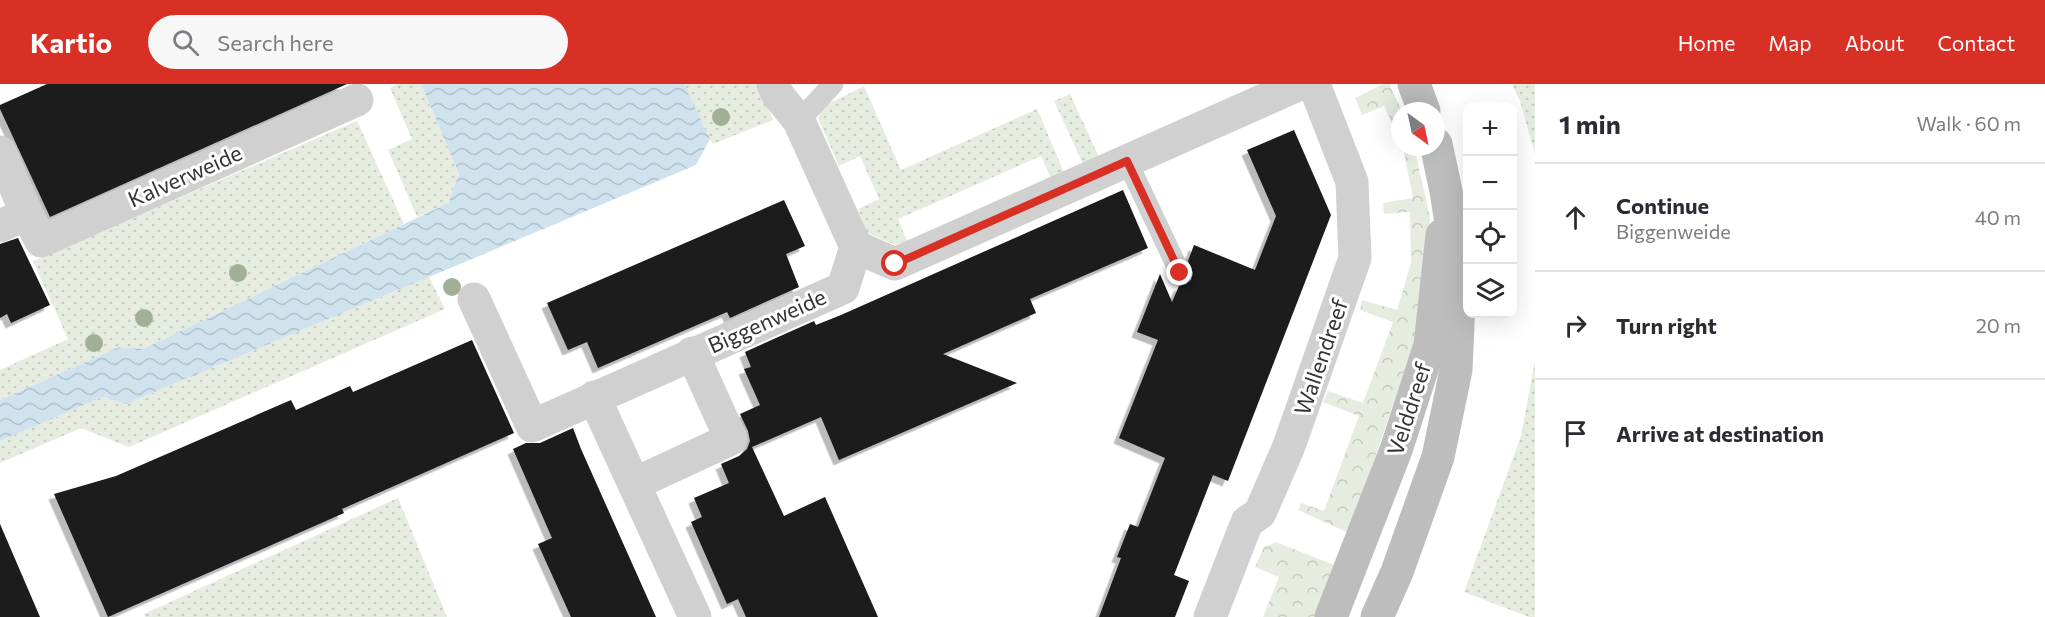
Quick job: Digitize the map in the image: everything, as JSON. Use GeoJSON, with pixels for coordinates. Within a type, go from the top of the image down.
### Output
{"type":"FeatureCollection","features":[{"type":"Feature","properties":{"kind":"street"},"geometry":{"type":"LineString","coordinates":[[773,84],[778,95],[799,121],[856,247],[895,264],[1300,84]]}},
{"type":"Feature","properties":{"kind":"street","name":"Wallendreef"},"geometry":{"type":"LineString","coordinates":[[1210,617],[1247,522],[1260,513],[1289,446],[1355,258],[1352,182],[1314,84]]}},
{"type":"Feature","properties":{"kind":"street"},"geometry":{"type":"LineString","coordinates":[[1414,84],[1421,102]]}},
{"type":"Feature","properties":{"kind":"street","name":"Kalverweide"},"geometry":{"type":"LineString","coordinates":[[0,152],[13,220],[41,241],[357,100]]}},
{"type":"Feature","properties":{"kind":"street","name":"Velddreef"},"geometry":{"type":"LineString","coordinates":[[1377,617],[1438,457],[1456,370],[1460,281],[1438,156]]}},
{"type":"Feature","properties":{"kind":"street","name":"Velddreef"},"geometry":{"type":"LineString","coordinates":[[1330,617],[1396,450],[1430,345],[1446,191]]}},
{"type":"Feature","properties":{"kind":"street","name":"Biggenweide"},"geometry":{"type":"LineString","coordinates":[[474,299],[532,426],[692,353],[843,288],[856,247]]}},
{"type":"Feature","properties":{"kind":"street"},"geometry":{"type":"LineString","coordinates":[[634,484],[731,439],[692,353]]}},
{"type":"Feature","properties":{"kind":"street"},"geometry":{"type":"LineString","coordinates":[[594,397],[695,617]]}},
{"type":"Feature","properties":{"kind":"lane"},"geometry":{"type":"LineString","coordinates":[[799,121],[833,84]]}},
{"type":"Feature","properties":{"kind":"lane"},"geometry":{"type":"LineString","coordinates":[[1127,161],[1180,273]]}},
{"type":"Feature","properties":{"kind":"green space"},"geometry":{"type":"Polygon","coordinates":[[[397,84],[421,84],[459,174],[448,203],[417,217],[388,150],[412,139],[390,88],[397,84]]]}},
{"type":"Feature","properties":{"kind":"green space"},"geometry":{"type":"Polygon","coordinates":[[[684,84],[758,84],[773,120],[713,144],[702,126],[684,84]]]}},
{"type":"Feature","properties":{"kind":"green space"},"geometry":{"type":"Polygon","coordinates":[[[1383,84],[1389,84],[1398,102],[1391,102],[1391,121],[1384,106],[1362,115],[1355,98],[1383,84]]]}},
{"type":"Feature","properties":{"kind":"green space"},"geometry":{"type":"Polygon","coordinates":[[[1512,84],[1535,84],[1535,154],[1520,101],[1512,84]]]}},
{"type":"Feature","properties":{"kind":"green space"},"geometry":{"type":"Polygon","coordinates":[[[864,86],[901,170],[1037,109],[1064,172],[1051,178],[1041,156],[898,219],[907,241],[896,245],[867,233],[858,209],[879,199],[860,156],[839,166],[818,118],[824,106],[864,86]]]}},
{"type":"Feature","properties":{"kind":"green space"},"geometry":{"type":"Polygon","coordinates":[[[1070,94],[1099,157],[1083,164],[1054,101],[1070,94]]]}},
{"type":"Feature","properties":{"kind":"green space"},"geometry":{"type":"Polygon","coordinates":[[[357,121],[404,224],[143,349],[119,347],[0,400],[0,370],[68,339],[33,261],[357,121]]]}},
{"type":"Feature","properties":{"kind":"green space"},"geometry":{"type":"Polygon","coordinates":[[[1405,156],[1416,156],[1430,217],[1418,332],[1349,533],[1298,510],[1301,503],[1324,511],[1359,416],[1323,402],[1328,391],[1363,403],[1393,322],[1360,310],[1362,300],[1397,310],[1411,263],[1410,212],[1384,214],[1383,203],[1413,198],[1405,156]]]}},
{"type":"Feature","properties":{"kind":"green space"},"geometry":{"type":"Polygon","coordinates":[[[429,277],[445,309],[129,447],[81,428],[0,463],[0,441],[103,397],[126,404],[429,277]]]}},
{"type":"Feature","properties":{"kind":"green space"},"geometry":{"type":"Polygon","coordinates":[[[1535,361],[1535,617],[1529,617],[1464,592],[1521,436],[1535,361]]]}},
{"type":"Feature","properties":{"kind":"green space"},"geometry":{"type":"Polygon","coordinates":[[[398,498],[447,617],[145,617],[144,614],[398,498]]]}},
{"type":"Feature","properties":{"kind":"green space"},"geometry":{"type":"Polygon","coordinates":[[[1276,542],[1334,565],[1315,617],[1263,617],[1279,577],[1255,567],[1264,547],[1276,542]]]}},
{"type":"Feature","properties":{"kind":"water"},"geometry":{"type":"Polygon","coordinates":[[[421,84],[684,84],[710,139],[696,165],[126,404],[103,397],[0,441],[0,400],[119,347],[143,349],[448,203],[459,174],[421,84]]]}},
{"type":"Feature","properties":{"kind":"building"},"geometry":{"type":"Polygon","coordinates":[[[47,84],[347,84],[50,217],[0,109],[0,105],[47,84]]]}},
{"type":"Feature","properties":{"kind":"building"},"geometry":{"type":"Polygon","coordinates":[[[1294,130],[1331,215],[1228,481],[1213,475],[1174,575],[1189,581],[1175,617],[1099,617],[1121,558],[1117,557],[1130,524],[1138,527],[1165,458],[1119,438],[1158,340],[1137,332],[1160,274],[1172,302],[1179,286],[1191,280],[1193,273],[1188,261],[1194,245],[1255,270],[1276,216],[1247,150],[1294,130]]]}},
{"type":"Feature","properties":{"kind":"building"},"geometry":{"type":"Polygon","coordinates":[[[1123,190],[1148,248],[1030,299],[1036,313],[943,354],[1017,383],[839,460],[821,417],[752,447],[784,516],[825,497],[878,617],[746,617],[738,599],[727,604],[691,522],[702,517],[694,498],[729,483],[721,464],[739,456],[747,449],[750,441],[740,414],[760,405],[744,369],[751,367],[745,352],[814,321],[816,325],[841,315],[1123,190]]]}},
{"type":"Feature","properties":{"kind":"building"},"geometry":{"type":"Polygon","coordinates":[[[784,200],[805,246],[786,254],[799,287],[730,318],[727,312],[598,368],[587,342],[568,350],[547,303],[784,200]]]}},
{"type":"Feature","properties":{"kind":"building"},"geometry":{"type":"Polygon","coordinates":[[[18,238],[50,305],[11,323],[7,314],[0,318],[0,244],[18,238]]]}},
{"type":"Feature","properties":{"kind":"building"},"geometry":{"type":"Polygon","coordinates":[[[472,340],[514,433],[342,509],[344,513],[108,617],[54,494],[116,476],[291,400],[296,410],[350,386],[353,392],[472,340]]]}},
{"type":"Feature","properties":{"kind":"building"},"geometry":{"type":"Polygon","coordinates":[[[573,428],[656,617],[571,617],[538,544],[552,538],[513,449],[526,443],[540,443],[573,428]]]}},
{"type":"Feature","properties":{"kind":"building"},"geometry":{"type":"Polygon","coordinates":[[[0,524],[40,617],[0,617],[0,524]]]}},
{"type":"Feature","properties":{"kind":"route"},"geometry":{"type":"LineString","coordinates":[[895,264],[1127,161],[1180,273]]}}]}
